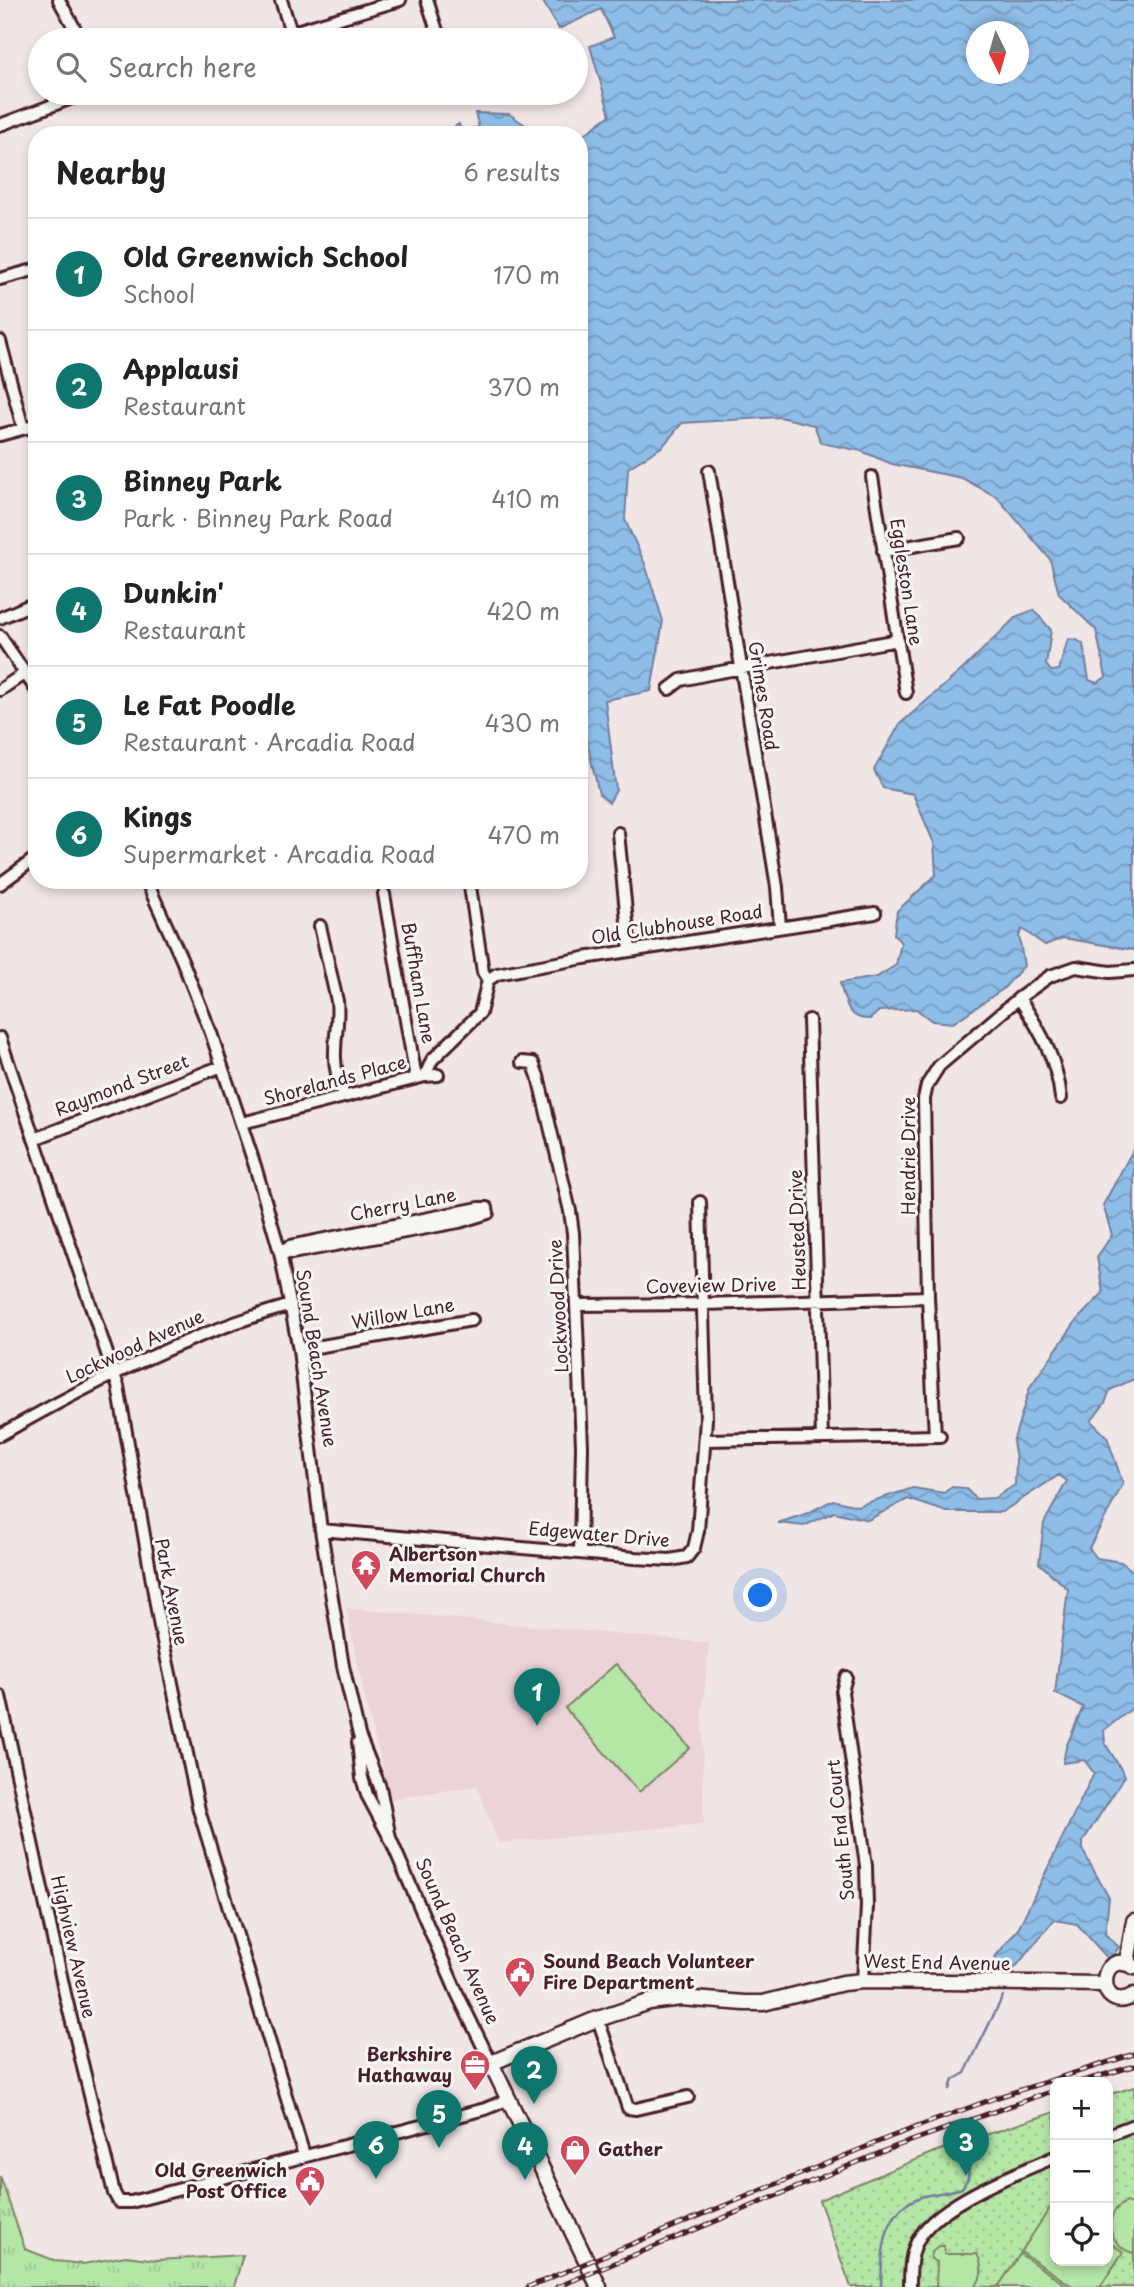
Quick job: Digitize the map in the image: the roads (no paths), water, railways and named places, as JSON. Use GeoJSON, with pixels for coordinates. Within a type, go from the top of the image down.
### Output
{"type":"FeatureCollection","features":[{"type":"Feature","properties":{"kind":"street"},"geometry":{"type":"LineString","coordinates":[[59,0],[74,28]]}},
{"type":"Feature","properties":{"kind":"street"},"geometry":{"type":"LineString","coordinates":[[281,0],[290,28]]}},
{"type":"Feature","properties":{"kind":"street"},"geometry":{"type":"LineString","coordinates":[[305,28],[400,0]]}},
{"type":"Feature","properties":{"kind":"street"},"geometry":{"type":"LineString","coordinates":[[427,0],[436,28]]}},
{"type":"Feature","properties":{"kind":"street"},"geometry":{"type":"LineString","coordinates":[[0,125],[53,105]]}},
{"type":"Feature","properties":{"kind":"street"},"geometry":{"type":"LineString","coordinates":[[0,279],[28,271]]}},
{"type":"Feature","properties":{"kind":"street"},"geometry":{"type":"LineString","coordinates":[[0,341],[23,428]]}},
{"type":"Feature","properties":{"kind":"street"},"geometry":{"type":"LineString","coordinates":[[0,435],[28,427]]}},
{"type":"Feature","properties":{"kind":"street","name":"Grimes Road"},"geometry":{"type":"LineString","coordinates":[[709,471],[777,887],[780,927]]}},
{"type":"Feature","properties":{"kind":"street","name":"Eggleston Lane"},"geometry":{"type":"LineString","coordinates":[[872,477],[906,693]]}},
{"type":"Feature","properties":{"kind":"street"},"geometry":{"type":"LineString","coordinates":[[883,551],[960,538]]}},
{"type":"Feature","properties":{"kind":"street"},"geometry":{"type":"LineString","coordinates":[[0,618],[28,605]]}},
{"type":"Feature","properties":{"kind":"street"},"geometry":{"type":"LineString","coordinates":[[0,636],[28,678]]}},
{"type":"Feature","properties":{"kind":"street"},"geometry":{"type":"LineString","coordinates":[[669,689],[681,680],[898,640]]}},
{"type":"Feature","properties":{"kind":"street"},"geometry":{"type":"LineString","coordinates":[[0,690],[25,673]]}},
{"type":"Feature","properties":{"kind":"street"},"geometry":{"type":"LineString","coordinates":[[618,833],[630,951]]}},
{"type":"Feature","properties":{"kind":"street"},"geometry":{"type":"LineString","coordinates":[[0,884],[28,864]]}},
{"type":"Feature","properties":{"kind":"street","name":"Sound Beach Avenue"},"geometry":{"type":"LineString","coordinates":[[150,889],[192,984],[222,1066],[242,1123],[280,1252],[299,1350],[321,1530],[337,1631],[359,1735],[376,1780],[377,1799],[390,1838],[457,1993],[599,2287]]}},
{"type":"Feature","properties":{"kind":"street"},"geometry":{"type":"LineString","coordinates":[[420,1077],[432,1060],[480,1013],[488,980],[483,972],[470,889]]}},
{"type":"Feature","properties":{"kind":"street","name":"Buffham Lane"},"geometry":{"type":"LineString","coordinates":[[384,894],[420,1077]]}},
{"type":"Feature","properties":{"kind":"street","name":"Old Clubhouse Road"},"geometry":{"type":"LineString","coordinates":[[488,980],[497,974],[874,913]]}},
{"type":"Feature","properties":{"kind":"street"},"geometry":{"type":"LineString","coordinates":[[320,926],[337,1001],[336,1072],[344,1096]]}},
{"type":"Feature","properties":{"kind":"street","name":"Hendrie Drive"},"geometry":{"type":"LineString","coordinates":[[821,1438],[938,1436],[928,1297],[925,1125],[927,1085],[939,1066],[1018,998],[1050,976],[1076,967],[1111,972],[1134,970]]}},
{"type":"Feature","properties":{"kind":"street"},"geometry":{"type":"LineString","coordinates":[[1018,998],[1050,1051],[1057,1070],[1061,1098]]}},
{"type":"Feature","properties":{"kind":"street","name":"Heusted Drive"},"geometry":{"type":"LineString","coordinates":[[809,1020],[821,1438]]}},
{"type":"Feature","properties":{"kind":"street","name":"Park Avenue"},"geometry":{"type":"LineString","coordinates":[[0,1038],[114,1373],[160,1627],[199,1810],[304,2155]]}},
{"type":"Feature","properties":{"kind":"street","name":"Lockwood Drive"},"geometry":{"type":"LineString","coordinates":[[527,1063],[570,1211],[578,1305],[582,1446],[580,1552]]}},
{"type":"Feature","properties":{"kind":"street","name":"Raymond Street"},"geometry":{"type":"LineString","coordinates":[[34,1139],[222,1066]]}},
{"type":"Feature","properties":{"kind":"street","name":"Shorelands Place"},"geometry":{"type":"LineString","coordinates":[[242,1123],[420,1077],[438,1075]]}},
{"type":"Feature","properties":{"kind":"street"},"geometry":{"type":"LineString","coordinates":[[700,1202],[705,1440],[821,1438]]}},
{"type":"Feature","properties":{"kind":"street","name":"Cherry Lane"},"geometry":{"type":"LineString","coordinates":[[483,1207],[488,1211],[485,1216],[459,1222],[292,1253],[280,1252],[290,1246],[483,1207]]}},
{"type":"Feature","properties":{"kind":"street","name":"Coveview Drive"},"geometry":{"type":"LineString","coordinates":[[578,1305],[928,1297]]}},
{"type":"Feature","properties":{"kind":"street","name":"Lockwood Avenue"},"geometry":{"type":"LineString","coordinates":[[0,1435],[114,1373],[222,1326],[291,1305]]}},
{"type":"Feature","properties":{"kind":"street","name":"Willow Lane"},"geometry":{"type":"LineString","coordinates":[[299,1350],[472,1320]]}},
{"type":"Feature","properties":{"kind":"street","name":"Edgewater Drive"},"geometry":{"type":"LineString","coordinates":[[321,1530],[658,1559],[687,1557],[694,1548],[698,1531],[705,1440]]}},
{"type":"Feature","properties":{"kind":"street","name":"South End Court"},"geometry":{"type":"LineString","coordinates":[[846,1676],[842,1692],[867,1885],[863,1980]]}},
{"type":"Feature","properties":{"kind":"street","name":"Highview Avenue"},"geometry":{"type":"LineString","coordinates":[[0,1696],[65,1994],[114,2193],[119,2202],[131,2202],[304,2155]]}},
{"type":"Feature","properties":{"kind":"street","name":"Sound Beach Avenue"},"geometry":{"type":"LineString","coordinates":[[359,1735],[358,1748],[364,1787],[377,1799]]}},
{"type":"Feature","properties":{"kind":"street"},"geometry":{"type":"LineString","coordinates":[[364,1787],[369,1780],[376,1780]]}},
{"type":"Feature","properties":{"kind":"street"},"geometry":{"type":"LineString","coordinates":[[1134,1921],[1131,1965],[1115,1964],[1104,1978],[1108,1993],[1115,1998],[1124,2000],[1134,1996]]}},
{"type":"Feature","properties":{"kind":"street","name":"West End Avenue"},"geometry":{"type":"LineString","coordinates":[[491,2063],[598,2019],[659,2000],[681,1998],[763,2003],[863,1980],[1104,1984]]}},
{"type":"Feature","properties":{"kind":"street"},"geometry":{"type":"LineString","coordinates":[[598,2019],[628,2108],[636,2109],[688,2097]]}},
{"type":"Feature","properties":{"kind":"street"},"geometry":{"type":"LineString","coordinates":[[304,2155],[485,2109],[509,2099]]}},
{"type":"Feature","properties":{"kind":"street"},"geometry":{"type":"LineString","coordinates":[[1113,2133],[1134,2125]]}},
{"type":"Feature","properties":{"kind":"street"},"geometry":{"type":"LineString","coordinates":[[910,2287],[913,2252],[922,2233],[935,2219],[982,2190],[1050,2159]]}},
{"type":"Feature","properties":{"kind":"water"},"geometry":{"type":"Polygon","coordinates":[[[542,0],[1134,0],[1134,950],[1063,938],[1045,945],[1022,929],[1019,936],[1024,966],[1003,989],[953,1023],[932,1021],[916,1009],[879,1011],[870,1019],[863,1019],[849,1009],[840,983],[877,977],[896,965],[901,943],[894,934],[897,911],[936,875],[934,843],[913,794],[883,788],[874,770],[900,724],[963,669],[1017,616],[1034,610],[1051,630],[1046,665],[1051,671],[1059,670],[1068,639],[1083,644],[1089,680],[1097,683],[1106,677],[1096,630],[1059,594],[1050,559],[997,497],[962,478],[892,464],[861,451],[821,443],[814,425],[780,417],[682,423],[663,446],[628,468],[625,520],[645,564],[663,621],[651,691],[605,700],[616,790],[609,803],[599,794],[588,746],[588,132],[610,115],[590,46],[614,37],[601,9],[558,28],[542,0]]]}},
{"type":"Feature","properties":{"kind":"water"},"geometry":{"type":"Polygon","coordinates":[[[475,113],[509,114],[527,126],[479,126],[475,113]]]}},
{"type":"Feature","properties":{"kind":"water"},"geometry":{"type":"Polygon","coordinates":[[[1134,1148],[1134,1379],[1110,1390],[1105,1403],[1091,1421],[1107,1437],[1123,1484],[1089,1548],[1097,1558],[1121,1562],[1134,1572],[1134,1707],[1104,1730],[1105,1743],[1125,1776],[1083,1841],[1083,1851],[1109,1898],[1105,1934],[1119,1947],[1109,1960],[1077,1924],[1054,1920],[1010,1974],[1000,1974],[995,1957],[1018,1929],[1094,1773],[1084,1760],[1063,1763],[1066,1747],[1083,1707],[1055,1693],[1068,1589],[1039,1563],[1044,1523],[1067,1481],[1059,1475],[1002,1512],[947,1512],[908,1499],[868,1520],[834,1512],[804,1526],[778,1523],[808,1513],[833,1500],[857,1506],[913,1488],[944,1493],[951,1487],[965,1488],[976,1499],[994,1498],[1015,1485],[1016,1459],[1013,1442],[1030,1387],[1077,1320],[1103,1293],[1097,1257],[1112,1235],[1103,1205],[1134,1148]]]}},
{"type":"Feature","properties":{"kind":"waterway"},"geometry":{"type":"LineString","coordinates":[[950,2089],[953,2080],[965,2073],[1003,1996]]}},
{"type":"Feature","properties":{"kind":"waterway"},"geometry":{"type":"LineString","coordinates":[[881,2287],[884,2246],[892,2221],[910,2202],[924,2196],[962,2188],[968,2178],[971,2142]]}},
{"type":"Feature","properties":{"kind":"railway"},"geometry":{"type":"LineString","coordinates":[[528,2287],[890,2137],[995,2098],[1134,2054]]}},
{"type":"Feature","properties":{"kind":"railway"},"geometry":{"type":"LineString","coordinates":[[1096,2077],[1134,2066]]}},
{"type":"Feature","properties":{"kind":"railway"},"geometry":{"type":"LineString","coordinates":[[557,2287],[894,2147],[1050,2092]]}},
{"type":"Feature","properties":{"kind":"place","name":"Albertson Memorial Church"},"geometry":{"type":"Point","coordinates":[366,1592]}},
{"type":"Feature","properties":{"kind":"place","name":"Old Greenwich School"},"geometry":{"type":"Point","coordinates":[537,1726]}},
{"type":"Feature","properties":{"kind":"place","name":"Sound Beach Volunteer Fire Department"},"geometry":{"type":"Point","coordinates":[520,1999]}},
{"type":"Feature","properties":{"kind":"place","name":"Berkshire Hathaway"},"geometry":{"type":"Point","coordinates":[475,2092]}},
{"type":"Feature","properties":{"kind":"place","name":"Applausi"},"geometry":{"type":"Point","coordinates":[534,2104]}},
{"type":"Feature","properties":{"kind":"place","name":"Le Fat Poodle"},"geometry":{"type":"Point","coordinates":[439,2148]}},
{"type":"Feature","properties":{"kind":"place","name":"Binney Park"},"geometry":{"type":"Point","coordinates":[966,2176]}},
{"type":"Feature","properties":{"kind":"place","name":"Gather"},"geometry":{"type":"Point","coordinates":[575,2177]}},
{"type":"Feature","properties":{"kind":"place","name":"Kings"},"geometry":{"type":"Point","coordinates":[376,2179]}},
{"type":"Feature","properties":{"kind":"place","name":"Dunkin'"},"geometry":{"type":"Point","coordinates":[525,2180]}},
{"type":"Feature","properties":{"kind":"place","name":"Old Greenwich Post Office"},"geometry":{"type":"Point","coordinates":[310,2208]}}]}
